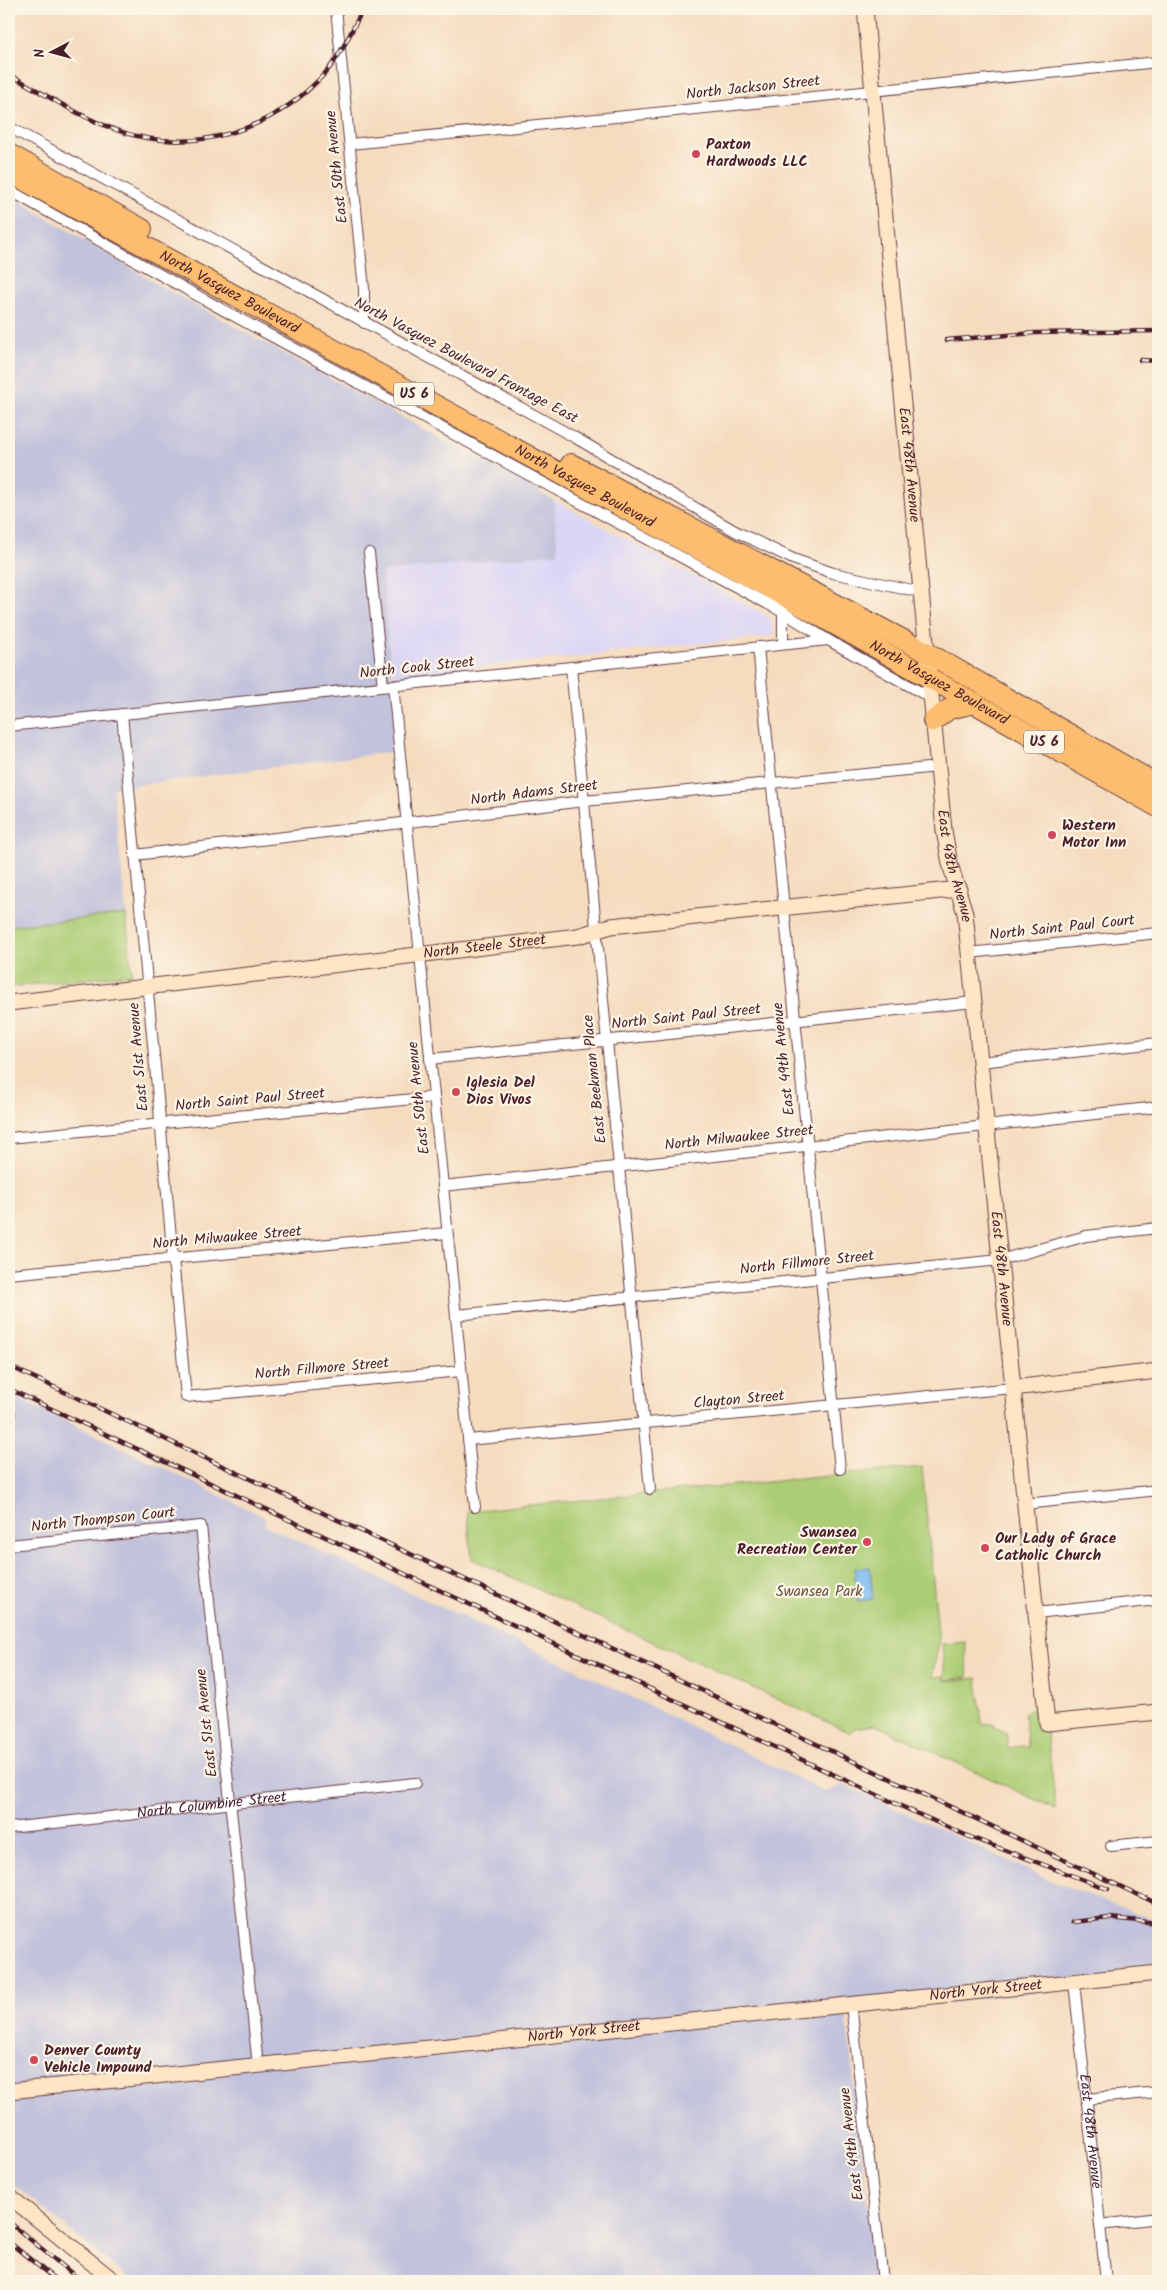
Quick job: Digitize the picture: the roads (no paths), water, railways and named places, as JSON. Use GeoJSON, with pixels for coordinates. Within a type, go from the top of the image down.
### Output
{"type":"FeatureCollection","features":[{"type":"Feature","properties":{"kind":"highway","name":"North Vasquez Boulevard"},"geometry":{"type":"LineString","coordinates":[[9,154],[496,424],[926,652],[1158,786]]}},
{"type":"Feature","properties":{"kind":"highway","name":"North Vasquez Boulevard"},"geometry":{"type":"LineString","coordinates":[[9,172],[784,605],[929,678],[1158,807]]}},
{"type":"Feature","properties":{"kind":"highway"},"geometry":{"type":"LineString","coordinates":[[933,721],[949,709],[975,703]]}},
{"type":"Feature","properties":{"kind":"street","name":"East 50th Avenue"},"geometry":{"type":"LineString","coordinates":[[336,9],[364,289],[364,323]]}},
{"type":"Feature","properties":{"kind":"street","name":"East 48th Avenue"},"geometry":{"type":"LineString","coordinates":[[865,9],[933,721],[948,856],[964,908],[1047,1723],[1158,1712]]}},
{"type":"Feature","properties":{"kind":"street","name":"North Jackson Street"},"geometry":{"type":"LineString","coordinates":[[350,144],[1158,62]]}},
{"type":"Feature","properties":{"kind":"street","name":"North Vasquez Boulevard Frontage East"},"geometry":{"type":"LineString","coordinates":[[9,126],[574,437],[752,539],[793,559],[833,574],[921,592]]}},
{"type":"Feature","properties":{"kind":"street"},"geometry":{"type":"LineString","coordinates":[[9,190],[293,348],[784,605],[828,640],[931,698]]}},
{"type":"Feature","properties":{"kind":"street","name":"East 50th Avenue"},"geometry":{"type":"LineString","coordinates":[[369,553],[406,823],[475,1507]]}},
{"type":"Feature","properties":{"kind":"street"},"geometry":{"type":"LineString","coordinates":[[783,644],[784,605]]}},
{"type":"Feature","properties":{"kind":"street","name":"North Cook Street"},"geometry":{"type":"LineString","coordinates":[[9,726],[828,640]]}},
{"type":"Feature","properties":{"kind":"street","name":"East 49th Avenue"},"geometry":{"type":"LineString","coordinates":[[758,647],[840,1469]]}},
{"type":"Feature","properties":{"kind":"street","name":"East Beekman Place"},"geometry":{"type":"LineString","coordinates":[[571,666],[594,931],[607,1041],[650,1488]]}},
{"type":"Feature","properties":{"kind":"street","name":"East 51st Avenue"},"geometry":{"type":"LineString","coordinates":[[122,714],[186,1396]]}},
{"type":"Feature","properties":{"kind":"street","name":"North Adams Street"},"geometry":{"type":"LineString","coordinates":[[135,855],[584,802],[938,767]]}},
{"type":"Feature","properties":{"kind":"street","name":"North Steele Street"},"geometry":{"type":"LineString","coordinates":[[9,1003],[578,936],[611,926],[958,889]]}},
{"type":"Feature","properties":{"kind":"street","name":"North Saint Paul Court"},"geometry":{"type":"LineString","coordinates":[[969,953],[1158,933]]}},
{"type":"Feature","properties":{"kind":"street","name":"North Saint Paul Street"},"geometry":{"type":"LineString","coordinates":[[430,1059],[974,1002]]}},
{"type":"Feature","properties":{"kind":"street"},"geometry":{"type":"LineString","coordinates":[[980,1062],[1158,1043]]}},
{"type":"Feature","properties":{"kind":"street","name":"North Saint Paul Street"},"geometry":{"type":"LineString","coordinates":[[9,1138],[434,1097]]}},
{"type":"Feature","properties":{"kind":"street","name":"North Milwaukee Street"},"geometry":{"type":"LineString","coordinates":[[443,1186],[1158,1107]]}},
{"type":"Feature","properties":{"kind":"street","name":"North Fillmore Street"},"geometry":{"type":"LineString","coordinates":[[456,1315],[820,1276],[1000,1260],[1086,1236],[1158,1228]]}},
{"type":"Feature","properties":{"kind":"street","name":"North Milwaukee Street"},"geometry":{"type":"LineString","coordinates":[[9,1274],[448,1233]]}},
{"type":"Feature","properties":{"kind":"street","name":"North Fillmore Street"},"geometry":{"type":"LineString","coordinates":[[186,1396],[461,1371]]}},
{"type":"Feature","properties":{"kind":"street"},"geometry":{"type":"LineString","coordinates":[[1013,1388],[1158,1372]]}},
{"type":"Feature","properties":{"kind":"street","name":"Clayton Street"},"geometry":{"type":"LineString","coordinates":[[468,1440],[1013,1388]]}},
{"type":"Feature","properties":{"kind":"street"},"geometry":{"type":"LineString","coordinates":[[1025,1504],[1158,1490]]}},
{"type":"Feature","properties":{"kind":"street","name":"East 51st Avenue"},"geometry":{"type":"LineString","coordinates":[[201,1526],[258,2066]]}},
{"type":"Feature","properties":{"kind":"street","name":"North Thompson Court"},"geometry":{"type":"LineString","coordinates":[[9,1545],[201,1526]]}},
{"type":"Feature","properties":{"kind":"street"},"geometry":{"type":"LineString","coordinates":[[1036,1614],[1158,1600]]}},
{"type":"Feature","properties":{"kind":"street","name":"North Columbine Street"},"geometry":{"type":"LineString","coordinates":[[9,1828],[415,1784]]}},
{"type":"Feature","properties":{"kind":"street"},"geometry":{"type":"LineString","coordinates":[[1111,1846],[1158,1841]]}},
{"type":"Feature","properties":{"kind":"street","name":"North York Street"},"geometry":{"type":"LineString","coordinates":[[9,2091],[1158,1973]]}},
{"type":"Feature","properties":{"kind":"street","name":"East 48th Avenue"},"geometry":{"type":"LineString","coordinates":[[1074,1982],[1106,2281]]}},
{"type":"Feature","properties":{"kind":"street","name":"East 49th Avenue"},"geometry":{"type":"LineString","coordinates":[[851,2004],[883,2281]]}},
{"type":"Feature","properties":{"kind":"street"},"geometry":{"type":"LineString","coordinates":[[1086,2099],[1158,2092]]}},
{"type":"Feature","properties":{"kind":"street"},"geometry":{"type":"LineString","coordinates":[[9,2196],[114,2281]]}},
{"type":"Feature","properties":{"kind":"street"},"geometry":{"type":"LineString","coordinates":[[1100,2225],[1158,2218]]}},
{"type":"Feature","properties":{"kind":"water"},"geometry":{"type":"Polygon","coordinates":[[[870,1567],[873,1599],[858,1601],[854,1568],[870,1567]]]}},
{"type":"Feature","properties":{"kind":"railway"},"geometry":{"type":"LineString","coordinates":[[12,76],[76,112],[116,130],[145,138],[174,141],[202,139],[230,133],[257,123],[282,109],[306,92],[327,71],[337,57],[363,9]]}},
{"type":"Feature","properties":{"kind":"railway"},"geometry":{"type":"LineString","coordinates":[[946,340],[1035,333],[1158,331]]}},
{"type":"Feature","properties":{"kind":"railway"},"geometry":{"type":"LineString","coordinates":[[1140,360],[1158,361]]}},
{"type":"Feature","properties":{"kind":"railway"},"geometry":{"type":"LineString","coordinates":[[9,1366],[1158,1904]]}},
{"type":"Feature","properties":{"kind":"railway"},"geometry":{"type":"LineString","coordinates":[[9,1389],[918,1814],[970,1837],[1108,1889]]}},
{"type":"Feature","properties":{"kind":"railway"},"geometry":{"type":"LineString","coordinates":[[1072,1922],[1110,1918],[1158,1923]]}},
{"type":"Feature","properties":{"kind":"railway"},"geometry":{"type":"LineString","coordinates":[[9,2222],[81,2281]]}},
{"type":"Feature","properties":{"kind":"railway"},"geometry":{"type":"LineString","coordinates":[[9,2242],[57,2281]]}},
{"type":"Feature","properties":{"kind":"place","name":"Paxton Hardwoods LLC"},"geometry":{"type":"Point","coordinates":[696,154]}},
{"type":"Feature","properties":{"kind":"place","name":"Western Motor Inn"},"geometry":{"type":"Point","coordinates":[1052,835]}},
{"type":"Feature","properties":{"kind":"place","name":"Iglesia Del Dios Vivos"},"geometry":{"type":"Point","coordinates":[456,1092]}},
{"type":"Feature","properties":{"kind":"place","name":"Swansea Recreation Center"},"geometry":{"type":"Point","coordinates":[867,1542]}},
{"type":"Feature","properties":{"kind":"place","name":"Our Lady of Grace Catholic Church"},"geometry":{"type":"Point","coordinates":[985,1548]}},
{"type":"Feature","properties":{"kind":"place","name":"Denver County Vehicle Impound"},"geometry":{"type":"Point","coordinates":[34,2060]}},
{"type":"Feature","properties":{"kind":"park label","name":"Swansea Park"},"geometry":{"type":"Point","coordinates":[819,1592]}}]}
